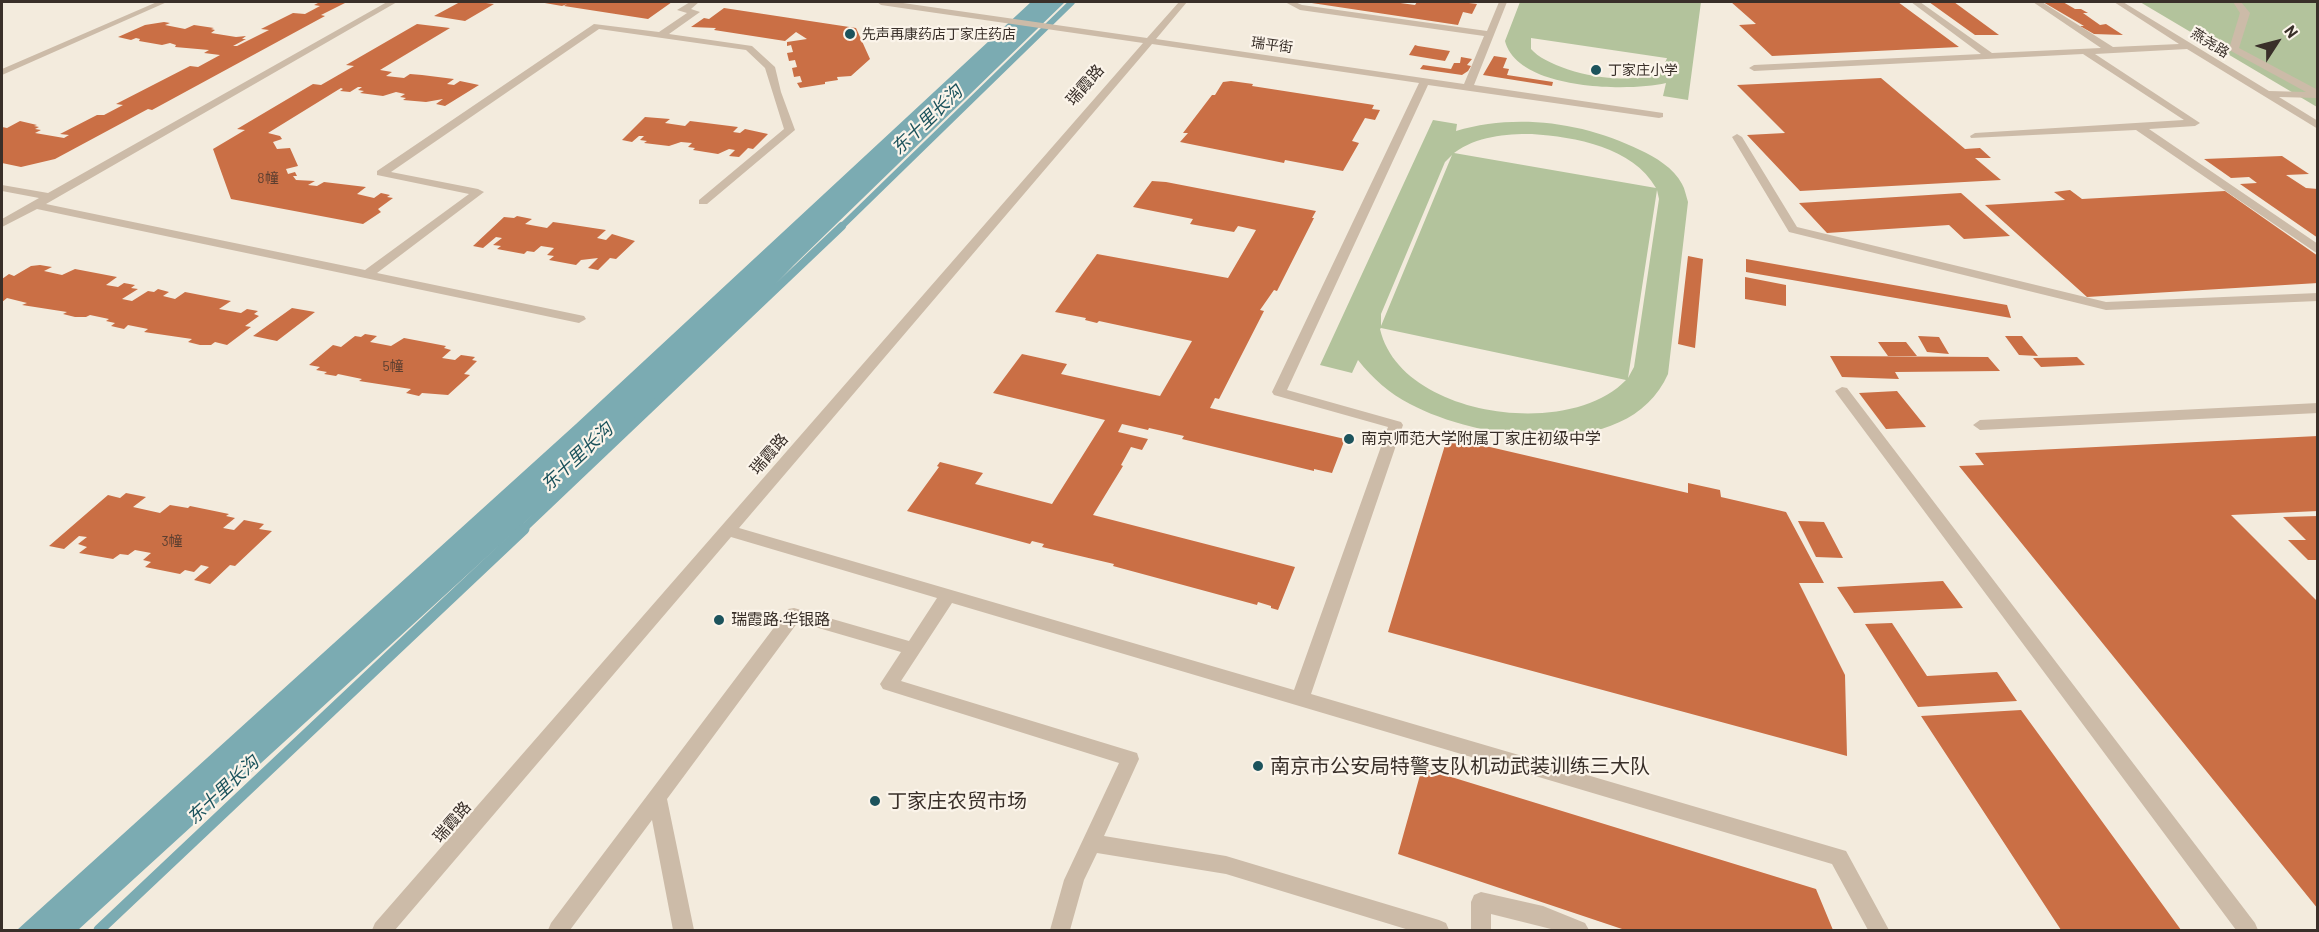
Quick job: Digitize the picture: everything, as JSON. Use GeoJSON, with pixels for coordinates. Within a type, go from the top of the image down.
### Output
{"type":"FeatureCollection","features":[{"type":"Feature","properties":{"kind":"street"},"geometry":{"type":"LineString","coordinates":[[2,72],[163,2]]}},
{"type":"Feature","properties":{"kind":"street"},"geometry":{"type":"LineString","coordinates":[[2,224],[393,2]]}},
{"type":"Feature","properties":{"kind":"street"},"geometry":{"type":"LineString","coordinates":[[661,35],[695,12],[682,10],[695,2]]}},
{"type":"Feature","properties":{"kind":"street","name":"瑞平街"},"geometry":{"type":"LineString","coordinates":[[881,2],[1659,115]]}},
{"type":"Feature","properties":{"kind":"street","name":"瑞霞路"},"geometry":{"type":"LineString","coordinates":[[382,930],[1147,40],[1183,2]]}},
{"type":"Feature","properties":{"kind":"street"},"geometry":{"type":"LineString","coordinates":[[1289,2],[1300,7],[1490,34]]}},
{"type":"Feature","properties":{"kind":"street"},"geometry":{"type":"LineString","coordinates":[[1468,87],[1503,2]]}},
{"type":"Feature","properties":{"kind":"street"},"geometry":{"type":"LineString","coordinates":[[1916,2],[1990,56]]}},
{"type":"Feature","properties":{"kind":"street"},"geometry":{"type":"LineString","coordinates":[[2037,2],[2111,50]]}},
{"type":"Feature","properties":{"kind":"street","name":"燕尧路"},"geometry":{"type":"LineString","coordinates":[[2118,2],[2318,126]]}},
{"type":"Feature","properties":{"kind":"street"},"geometry":{"type":"LineString","coordinates":[[2238,2],[2245,13],[2234,49],[2318,94]]}},
{"type":"Feature","properties":{"kind":"street"},"geometry":{"type":"LineString","coordinates":[[368,274],[478,192],[381,173],[597,26],[748,48],[770,67],[776,92],[790,130],[703,202]]}},
{"type":"Feature","properties":{"kind":"street"},"geometry":{"type":"LineString","coordinates":[[1754,68],[2190,46]]}},
{"type":"Feature","properties":{"kind":"street"},"geometry":{"type":"LineString","coordinates":[[1975,136],[2195,123],[2086,52]]}},
{"type":"Feature","properties":{"kind":"street"},"geometry":{"type":"LineString","coordinates":[[1300,699],[1396,425],[1279,392],[1425,81]]}},
{"type":"Feature","properties":{"kind":"street"},"geometry":{"type":"LineString","coordinates":[[2266,94],[2318,94]]}},
{"type":"Feature","properties":{"kind":"street"},"geometry":{"type":"LineString","coordinates":[[2138,126],[2318,250]]}},
{"type":"Feature","properties":{"kind":"street"},"geometry":{"type":"LineString","coordinates":[[1737,137],[1793,229],[2106,306],[2318,297]]}},
{"type":"Feature","properties":{"kind":"street"},"geometry":{"type":"LineString","coordinates":[[2,188],[49,197]]}},
{"type":"Feature","properties":{"kind":"street"},"geometry":{"type":"LineString","coordinates":[[36,205],[579,319]]}},
{"type":"Feature","properties":{"kind":"street"},"geometry":{"type":"LineString","coordinates":[[1842,391],[2248,930]]}},
{"type":"Feature","properties":{"kind":"street"},"geometry":{"type":"LineString","coordinates":[[1980,425],[2318,408]]}},
{"type":"Feature","properties":{"kind":"street"},"geometry":{"type":"LineString","coordinates":[[726,530],[1839,857],[1879,930]]}},
{"type":"Feature","properties":{"kind":"street"},"geometry":{"type":"LineString","coordinates":[[948,596],[889,684],[1130,759],[1074,880],[1060,930]]}},
{"type":"Feature","properties":{"kind":"street"},"geometry":{"type":"LineString","coordinates":[[558,930],[794,614],[913,649]]}},
{"type":"Feature","properties":{"kind":"street"},"geometry":{"type":"LineString","coordinates":[[657,797],[684,930]]}},
{"type":"Feature","properties":{"kind":"street"},"geometry":{"type":"LineString","coordinates":[[1091,843],[1226,865],[1439,930]]}},
{"type":"Feature","properties":{"kind":"street"},"geometry":{"type":"LineString","coordinates":[[1481,930],[1481,902],[1543,916],[1578,930]]}},
{"type":"Feature","properties":{"kind":"green space"},"geometry":{"type":"Polygon","coordinates":[[[1520,2],[1701,2],[1688,100],[1663,96],[1666,83],[1648,86],[1601,87],[1551,78],[1530,70],[1514,57],[1505,41],[1520,2]],[[1531,38],[1531,49],[1542,58],[1580,73],[1602,77],[1643,76],[1658,70],[1667,58],[1531,38]]]}},
{"type":"Feature","properties":{"kind":"green space"},"geometry":{"type":"Polygon","coordinates":[[[2140,2],[2317,2],[2317,107],[2140,2]]]}},
{"type":"Feature","properties":{"kind":"green space"},"geometry":{"type":"Polygon","coordinates":[[[1433,120],[1457,124],[1456,131],[1502,122],[1549,123],[1573,127],[1618,140],[1646,153],[1669,168],[1679,178],[1688,202],[1668,374],[1649,402],[1621,421],[1588,432],[1551,436],[1512,434],[1474,427],[1440,417],[1402,400],[1382,385],[1358,360],[1352,373],[1320,365],[1433,120]],[[1532,134],[1502,136],[1472,143],[1454,153],[1656,188],[1646,174],[1633,163],[1601,147],[1566,138],[1532,134]],[[1452,155],[1445,162],[1381,314],[1381,326],[1452,155]],[[1657,190],[1628,378],[1634,367],[1659,199],[1657,190]],[[1381,328],[1394,359],[1419,383],[1452,400],[1489,410],[1528,413],[1566,410],[1600,399],[1626,380],[1381,328]]]}},
{"type":"Feature","properties":{"kind":"water"},"geometry":{"type":"Polygon","coordinates":[[[1031,2],[1065,2],[794,265],[706,357],[78,930],[17,930],[576,424],[1031,2]]]}},
{"type":"Feature","properties":{"kind":"building"},"geometry":{"type":"Polygon","coordinates":[[[320,2],[347,2],[152,110],[148,109],[55,159],[21,167],[2,163],[2,127],[7,128],[20,121],[37,125],[34,126],[39,127],[35,129],[41,130],[35,133],[64,138],[69,135],[60,134],[97,115],[104,115],[123,105],[116,104],[190,66],[198,67],[220,55],[204,53],[209,50],[175,47],[176,45],[170,43],[162,45],[139,41],[140,39],[136,38],[131,40],[118,37],[145,25],[164,22],[170,23],[165,25],[185,29],[194,25],[214,28],[211,29],[215,30],[211,33],[236,37],[246,36],[242,39],[246,39],[233,46],[237,46],[269,30],[261,29],[293,13],[305,14],[320,6],[314,5],[320,2]]]}},
{"type":"Feature","properties":{"kind":"building"},"geometry":{"type":"Polygon","coordinates":[[[460,2],[494,4],[465,21],[434,16],[460,2]]]}},
{"type":"Feature","properties":{"kind":"building"},"geometry":{"type":"Polygon","coordinates":[[[539,2],[672,2],[648,19],[564,6],[567,4],[562,6],[539,2]]]}},
{"type":"Feature","properties":{"kind":"building"},"geometry":{"type":"Polygon","coordinates":[[[1305,2],[1393,2],[1415,5],[1417,2],[1470,2],[1477,4],[1472,14],[1463,12],[1458,25],[1305,2]]]}},
{"type":"Feature","properties":{"kind":"building"},"geometry":{"type":"Polygon","coordinates":[[[1731,2],[1898,2],[1959,47],[1772,56],[1739,25],[1756,24],[1731,2]]]}},
{"type":"Feature","properties":{"kind":"building"},"geometry":{"type":"Polygon","coordinates":[[[1929,2],[1954,2],[1999,35],[1975,35],[1929,2]]]}},
{"type":"Feature","properties":{"kind":"building"},"geometry":{"type":"Polygon","coordinates":[[[2043,2],[2063,2],[2075,9],[2081,9],[2100,25],[2106,24],[2123,35],[2094,34],[2043,2]]]}},
{"type":"Feature","properties":{"kind":"building"},"geometry":{"type":"Polygon","coordinates":[[[724,8],[856,28],[870,59],[851,76],[837,77],[838,80],[825,82],[825,84],[800,88],[797,83],[802,82],[800,76],[794,77],[792,68],[797,67],[795,60],[789,61],[787,53],[793,52],[791,45],[787,46],[787,42],[807,39],[796,32],[785,41],[714,30],[716,28],[691,27],[704,18],[709,19],[724,8]]]}},
{"type":"Feature","properties":{"kind":"building"},"geometry":{"type":"Polygon","coordinates":[[[417,24],[450,28],[380,70],[392,72],[386,76],[404,78],[410,74],[422,75],[454,79],[447,84],[454,85],[460,81],[479,85],[445,106],[436,104],[443,99],[426,102],[403,100],[406,98],[400,97],[405,94],[396,92],[383,96],[360,93],[364,91],[358,90],[362,87],[350,92],[340,91],[343,89],[341,88],[268,133],[280,136],[282,139],[273,142],[277,149],[290,148],[298,166],[286,169],[288,174],[295,172],[297,176],[293,176],[296,180],[315,181],[308,185],[317,186],[324,182],[366,187],[357,194],[374,198],[381,193],[390,195],[387,197],[393,198],[378,209],[381,212],[363,224],[231,199],[213,149],[245,130],[237,129],[313,84],[321,85],[354,66],[346,65],[417,24]]]}},
{"type":"Feature","properties":{"kind":"building"},"geometry":{"type":"Polygon","coordinates":[[[1415,45],[1450,51],[1445,61],[1409,55],[1415,45]]]}},
{"type":"Feature","properties":{"kind":"building"},"geometry":{"type":"Polygon","coordinates":[[[1494,56],[1507,58],[1503,68],[1509,69],[1507,75],[1553,82],[1552,86],[1483,75],[1494,56]]]}},
{"type":"Feature","properties":{"kind":"building"},"geometry":{"type":"Polygon","coordinates":[[[1461,57],[1472,59],[1467,65],[1471,66],[1468,71],[1462,75],[1420,69],[1423,65],[1451,69],[1454,63],[1460,63],[1461,57]]]}},
{"type":"Feature","properties":{"kind":"building"},"geometry":{"type":"Polygon","coordinates":[[[1881,78],[1965,149],[1980,148],[1991,158],[1975,158],[2001,180],[1800,191],[1747,135],[1785,133],[1737,85],[1881,78]]]}},
{"type":"Feature","properties":{"kind":"building"},"geometry":{"type":"Polygon","coordinates":[[[1231,81],[1374,105],[1372,109],[1380,110],[1375,120],[1365,118],[1352,141],[1359,143],[1343,171],[1285,160],[1284,163],[1180,142],[1188,133],[1183,133],[1212,95],[1215,95],[1223,82],[1231,81]]]}},
{"type":"Feature","properties":{"kind":"building"},"geometry":{"type":"Polygon","coordinates":[[[645,117],[670,119],[665,123],[685,126],[690,121],[738,127],[733,132],[740,133],[745,129],[768,134],[753,149],[748,148],[739,157],[729,156],[735,150],[729,149],[718,154],[693,150],[695,148],[688,147],[692,143],[681,142],[669,146],[644,143],[647,141],[640,140],[644,136],[639,136],[632,142],[622,140],[645,117]]]}},
{"type":"Feature","properties":{"kind":"building"},"geometry":{"type":"Polygon","coordinates":[[[2282,156],[2309,174],[2286,175],[2306,188],[2318,189],[2318,238],[2240,184],[2257,183],[2249,177],[2231,178],[2204,159],[2282,156]]]}},
{"type":"Feature","properties":{"kind":"building"},"geometry":{"type":"Polygon","coordinates":[[[1152,181],[1316,211],[1277,291],[1274,290],[1260,310],[1264,311],[1219,399],[1215,398],[1210,408],[1345,439],[1332,473],[1314,469],[1314,471],[1182,439],[1184,436],[1122,424],[1118,432],[1148,439],[1142,450],[1131,447],[1121,465],[1123,466],[1093,515],[1295,567],[1278,610],[1258,602],[1257,605],[1113,566],[1114,564],[1042,547],[1044,544],[1032,541],[1030,544],[907,511],[939,467],[937,466],[940,462],[983,473],[975,484],[1052,504],[1105,420],[993,393],[1022,354],[1067,364],[1061,374],[1160,396],[1192,341],[1099,321],[1097,323],[1085,320],[1086,318],[1055,312],[1097,254],[1228,278],[1256,230],[1238,226],[1234,232],[1190,224],[1193,219],[1133,207],[1152,181]]]}},
{"type":"Feature","properties":{"kind":"building"},"geometry":{"type":"Polygon","coordinates":[[[2070,190],[2082,199],[2225,191],[2318,256],[2318,283],[2087,297],[1985,205],[2065,200],[2054,192],[2070,190]]]}},
{"type":"Feature","properties":{"kind":"building"},"geometry":{"type":"Polygon","coordinates":[[[1961,193],[2010,236],[1964,239],[1949,225],[1827,233],[1799,203],[1961,193]]]}},
{"type":"Feature","properties":{"kind":"building"},"geometry":{"type":"Polygon","coordinates":[[[517,216],[532,219],[525,224],[547,228],[553,222],[606,230],[597,238],[606,240],[612,234],[635,241],[616,259],[610,258],[598,270],[588,268],[598,258],[581,260],[576,265],[549,260],[554,256],[547,255],[554,248],[541,246],[534,252],[527,251],[524,254],[497,249],[501,246],[493,245],[502,238],[496,237],[483,248],[473,246],[504,217],[517,216]]]}},
{"type":"Feature","properties":{"kind":"building"},"geometry":{"type":"Polygon","coordinates":[[[1688,256],[1703,259],[1695,348],[1678,344],[1688,256]]]}},
{"type":"Feature","properties":{"kind":"building"},"geometry":{"type":"Polygon","coordinates":[[[1746,259],[2007,305],[2011,318],[1746,272],[1746,259]]]}},
{"type":"Feature","properties":{"kind":"building"},"geometry":{"type":"Polygon","coordinates":[[[31,266],[52,267],[44,271],[62,275],[75,269],[117,277],[106,285],[118,287],[124,283],[135,285],[131,288],[138,289],[122,299],[132,301],[148,291],[154,292],[158,289],[169,292],[163,296],[175,299],[185,292],[231,301],[219,309],[241,313],[247,309],[258,311],[254,314],[259,316],[245,326],[251,327],[227,345],[215,342],[211,345],[200,345],[188,342],[192,339],[144,332],[148,329],[128,325],[124,329],[111,326],[115,323],[106,321],[109,319],[90,315],[75,317],[63,314],[67,312],[22,305],[27,303],[7,298],[2,302],[2,279],[9,274],[14,276],[31,266]]]}},
{"type":"Feature","properties":{"kind":"building"},"geometry":{"type":"Polygon","coordinates":[[[1745,277],[1786,285],[1786,306],[1745,299],[1745,277]]]}},
{"type":"Feature","properties":{"kind":"building"},"geometry":{"type":"Polygon","coordinates":[[[292,308],[315,312],[277,341],[253,336],[292,308]]]}},
{"type":"Feature","properties":{"kind":"building"},"geometry":{"type":"Polygon","coordinates":[[[365,334],[377,336],[370,342],[391,346],[404,338],[446,346],[444,348],[451,350],[442,358],[455,360],[461,355],[475,357],[472,360],[477,361],[464,374],[470,375],[448,395],[422,393],[419,396],[406,393],[411,389],[359,381],[362,379],[338,374],[336,376],[324,374],[327,372],[316,370],[320,367],[309,365],[333,345],[341,347],[355,336],[361,337],[365,334]]]}},
{"type":"Feature","properties":{"kind":"building"},"geometry":{"type":"Polygon","coordinates":[[[1918,336],[1939,337],[1949,354],[1927,352],[1918,336]]]}},
{"type":"Feature","properties":{"kind":"building"},"geometry":{"type":"Polygon","coordinates":[[[2005,336],[2022,336],[2038,356],[2019,355],[2005,336]]]}},
{"type":"Feature","properties":{"kind":"building"},"geometry":{"type":"Polygon","coordinates":[[[1878,342],[1906,342],[1917,356],[1888,356],[1878,342]]]}},
{"type":"Feature","properties":{"kind":"building"},"geometry":{"type":"Polygon","coordinates":[[[1830,356],[1988,357],[2000,371],[1895,372],[1899,379],[1842,377],[1830,356]]]}},
{"type":"Feature","properties":{"kind":"building"},"geometry":{"type":"Polygon","coordinates":[[[2077,357],[2085,365],[2041,367],[2033,358],[2077,357]]]}},
{"type":"Feature","properties":{"kind":"building"},"geometry":{"type":"Polygon","coordinates":[[[1897,391],[1926,427],[1886,429],[1859,393],[1897,391]]]}},
{"type":"Feature","properties":{"kind":"building"},"geometry":{"type":"Polygon","coordinates":[[[1449,432],[1465,436],[1464,441],[1688,493],[1688,483],[1720,490],[1721,497],[1786,512],[1824,583],[1799,583],[1845,675],[1847,756],[1388,632],[1449,432]]]}},
{"type":"Feature","properties":{"kind":"building"},"geometry":{"type":"Polygon","coordinates":[[[2318,436],[2318,511],[2231,515],[2318,602],[2318,909],[1959,466],[1984,465],[1975,453],[2318,436]]]}},
{"type":"Feature","properties":{"kind":"building"},"geometry":{"type":"Polygon","coordinates":[[[126,493],[146,497],[133,507],[160,513],[170,505],[188,508],[190,506],[229,514],[226,516],[235,518],[223,528],[234,530],[244,520],[264,524],[259,529],[272,531],[235,566],[230,565],[210,584],[194,580],[209,567],[201,565],[194,572],[185,570],[180,574],[145,567],[151,562],[143,560],[151,553],[135,550],[128,555],[120,554],[113,559],[79,553],[87,547],[78,544],[87,537],[79,536],[64,549],[49,546],[108,495],[120,498],[126,493]]]}},
{"type":"Feature","properties":{"kind":"building"},"geometry":{"type":"Polygon","coordinates":[[[2318,516],[2318,560],[2308,560],[2288,540],[2306,540],[2283,517],[2318,516]]]}},
{"type":"Feature","properties":{"kind":"building"},"geometry":{"type":"Polygon","coordinates":[[[1798,521],[1824,522],[1843,558],[1816,557],[1798,521]]]}},
{"type":"Feature","properties":{"kind":"building"},"geometry":{"type":"Polygon","coordinates":[[[1943,581],[1963,608],[1854,613],[1837,587],[1943,581]]]}},
{"type":"Feature","properties":{"kind":"building"},"geometry":{"type":"Polygon","coordinates":[[[1892,623],[1927,676],[1997,672],[2017,701],[1918,707],[1865,624],[1892,623]]]}},
{"type":"Feature","properties":{"kind":"building"},"geometry":{"type":"Polygon","coordinates":[[[2021,710],[2181,930],[2061,930],[1921,716],[2021,710]]]}},
{"type":"Feature","properties":{"kind":"building"},"geometry":{"type":"Polygon","coordinates":[[[1422,768],[1816,889],[1833,930],[1625,930],[1398,854],[1422,768]]]}},
{"type":"Feature","properties":{"kind":"waterway","name":"东十里长沟"},"geometry":{"type":"LineString","coordinates":[[840,228],[1072,2]]}},
{"type":"Feature","properties":{"kind":"waterway","name":"东十里长沟"},"geometry":{"type":"LineString","coordinates":[[522,530],[842,226]]}},
{"type":"Feature","properties":{"kind":"waterway","name":"东十里长沟"},"geometry":{"type":"LineString","coordinates":[[99,930],[524,529]]}},
{"type":"Feature","properties":{"kind":"place","name":"先声再康药店丁家庄药店"},"geometry":{"type":"Point","coordinates":[850,34]}},
{"type":"Feature","properties":{"kind":"place","name":"丁家庄小学"},"geometry":{"type":"Point","coordinates":[1596,70]}},
{"type":"Feature","properties":{"kind":"place","name":"南京师范大学附属丁家庄初级中学"},"geometry":{"type":"Point","coordinates":[1349,439]}},
{"type":"Feature","properties":{"kind":"place","name":"瑞霞路·华银路"},"geometry":{"type":"Point","coordinates":[719,620]}},
{"type":"Feature","properties":{"kind":"place","name":"南京市公安局特警支队机动武装训练三大队"},"geometry":{"type":"Point","coordinates":[1258,766]}},
{"type":"Feature","properties":{"kind":"place","name":"丁家庄农贸市场"},"geometry":{"type":"Point","coordinates":[875,801]}}]}
